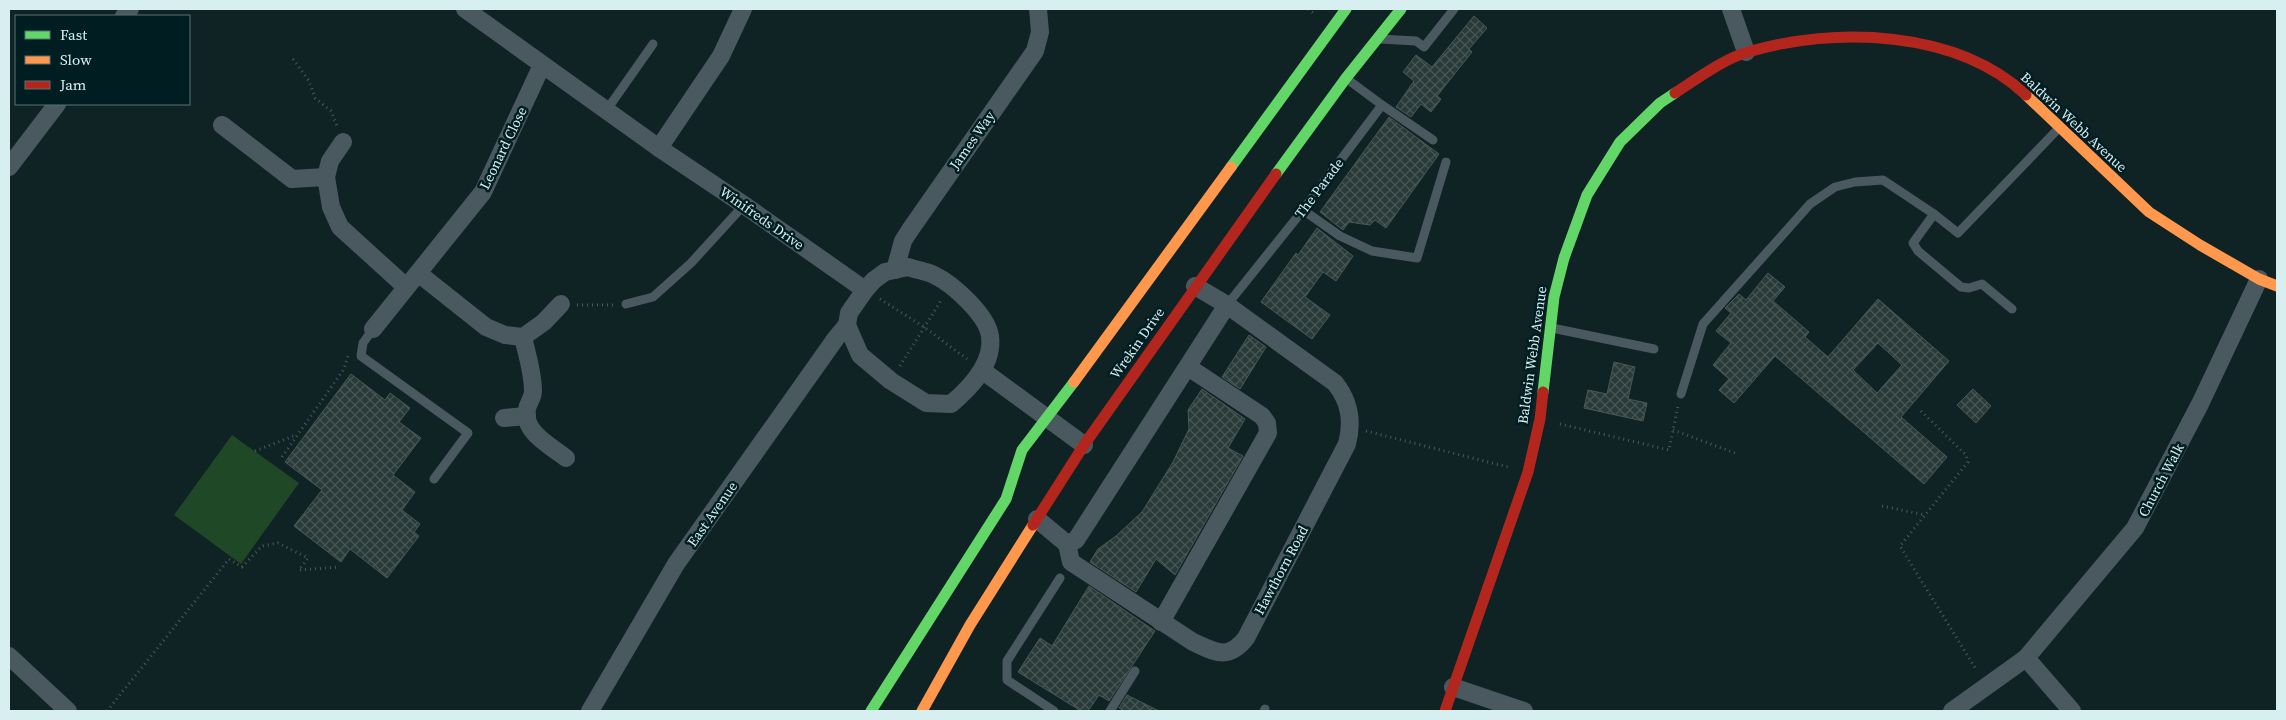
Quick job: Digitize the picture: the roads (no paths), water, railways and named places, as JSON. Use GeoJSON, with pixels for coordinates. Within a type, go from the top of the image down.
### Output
{"type":"FeatureCollection","features":[{"type":"Feature","properties":{"kind":"street","name":"Winifreds Drive"},"geometry":{"type":"LineString","coordinates":[[465,9],[606,111],[864,290]]}},
{"type":"Feature","properties":{"kind":"street"},"geometry":{"type":"LineString","coordinates":[[659,148],[722,56],[743,9]]}},
{"type":"Feature","properties":{"kind":"street","name":"James Way"},"geometry":{"type":"LineString","coordinates":[[895,270],[903,241],[910,230],[1035,51],[1040,32],[1038,9]]}},
{"type":"Feature","properties":{"kind":"street","name":"Wrekin Drive"},"geometry":{"type":"LineString","coordinates":[[871,711],[1006,499],[1022,450],[1048,418],[1346,9]]}},
{"type":"Feature","properties":{"kind":"street","name":"Wrekin Drive"},"geometry":{"type":"LineString","coordinates":[[927,710],[970,625],[1084,445],[1195,286],[1346,78],[1400,9]]}},
{"type":"Feature","properties":{"kind":"street"},"geometry":{"type":"LineString","coordinates":[[1731,9],[1746,52]]}},
{"type":"Feature","properties":{"kind":"street","name":"Baldwin Webb Avenue"},"geometry":{"type":"LineString","coordinates":[[1444,711],[1528,472],[1540,419],[1554,297],[1564,258],[1587,195],[1620,142],[1660,103],[1699,77],[1746,52],[1803,39],[1863,36],[1916,42],[1964,56],[2015,85],[2149,212],[2200,245],[2259,279],[2277,286]]}},
{"type":"Feature","properties":{"kind":"street","name":"Leonard Close"},"geometry":{"type":"LineString","coordinates":[[368,336],[482,192],[542,65]]}},
{"type":"Feature","properties":{"kind":"street"},"geometry":{"type":"LineString","coordinates":[[9,167],[56,105]]}},
{"type":"Feature","properties":{"kind":"street"},"geometry":{"type":"LineString","coordinates":[[222,125],[292,179],[326,177]]}},
{"type":"Feature","properties":{"kind":"street"},"geometry":{"type":"LineString","coordinates":[[343,142],[330,161],[326,177],[331,206],[340,227],[406,287]]}},
{"type":"Feature","properties":{"kind":"street"},"geometry":{"type":"LineString","coordinates":[[908,267],[934,275],[968,302],[986,323],[990,338],[983,370],[964,393],[951,404],[926,403],[891,380],[860,355],[847,325],[850,313],[864,290],[885,272],[895,270],[908,267]]}},
{"type":"Feature","properties":{"kind":"street"},"geometry":{"type":"LineString","coordinates":[[418,273],[486,327],[505,335],[523,337],[544,322],[561,304]]}},
{"type":"Feature","properties":{"kind":"street","name":"Church Walk"},"geometry":{"type":"LineString","coordinates":[[1952,711],[2026,658],[2135,528],[2200,404],[2259,279]]}},
{"type":"Feature","properties":{"kind":"street"},"geometry":{"type":"LineString","coordinates":[[1195,286],[1226,305]]}},
{"type":"Feature","properties":{"kind":"street","name":"The Parade"},"geometry":{"type":"LineString","coordinates":[[1066,544],[1076,540],[1226,305]]}},
{"type":"Feature","properties":{"kind":"street","name":"Hawthorn Road"},"geometry":{"type":"LineString","coordinates":[[1037,520],[1066,544],[1071,562],[1161,622],[1193,642],[1214,652],[1227,654],[1238,649],[1246,638],[1347,444],[1351,427],[1348,406],[1343,393],[1335,383],[1226,305]]}},
{"type":"Feature","properties":{"kind":"street","name":"East Avenue"},"geometry":{"type":"LineString","coordinates":[[590,711],[676,564],[847,325]]}},
{"type":"Feature","properties":{"kind":"street"},"geometry":{"type":"LineString","coordinates":[[523,337],[532,375],[533,394],[526,420],[534,433],[566,458]]}},
{"type":"Feature","properties":{"kind":"street"},"geometry":{"type":"LineString","coordinates":[[1161,622],[1268,433],[1267,423],[1262,416],[1188,367]]}},
{"type":"Feature","properties":{"kind":"street"},"geometry":{"type":"LineString","coordinates":[[983,370],[1084,445]]}},
{"type":"Feature","properties":{"kind":"street"},"geometry":{"type":"LineString","coordinates":[[504,418],[527,416]]}},
{"type":"Feature","properties":{"kind":"street"},"geometry":{"type":"LineString","coordinates":[[9,656],[68,711]]}},
{"type":"Feature","properties":{"kind":"street"},"geometry":{"type":"LineString","coordinates":[[2026,658],[2072,711]]}},
{"type":"Feature","properties":{"kind":"street"},"geometry":{"type":"LineString","coordinates":[[1454,686],[1524,711]]}},
{"type":"Feature","properties":{"kind":"lane"},"geometry":{"type":"LineString","coordinates":[[1376,39],[1416,41],[1424,47],[1454,9]]}},
{"type":"Feature","properties":{"kind":"lane"},"geometry":{"type":"LineString","coordinates":[[606,111],[653,44]]}},
{"type":"Feature","properties":{"kind":"lane"},"geometry":{"type":"LineString","coordinates":[[1346,78],[1434,140]]}},
{"type":"Feature","properties":{"kind":"lane","name":"The Parade"},"geometry":{"type":"LineString","coordinates":[[1226,305],[1304,210],[1382,104]]}},
{"type":"Feature","properties":{"kind":"lane"},"geometry":{"type":"LineString","coordinates":[[1681,394],[1703,324],[1810,204],[1835,188],[1855,182],[1883,180],[1934,214],[1958,233],[2060,127]]}},
{"type":"Feature","properties":{"kind":"lane"},"geometry":{"type":"LineString","coordinates":[[1304,210],[1340,236],[1372,251],[1417,258],[1446,162]]}},
{"type":"Feature","properties":{"kind":"lane"},"geometry":{"type":"LineString","coordinates":[[626,304],[653,297],[691,263],[744,205]]}},
{"type":"Feature","properties":{"kind":"lane"},"geometry":{"type":"LineString","coordinates":[[1934,214],[1913,243],[1918,251],[1961,287],[1969,288],[1982,284],[2012,309]]}},
{"type":"Feature","properties":{"kind":"lane"},"geometry":{"type":"LineString","coordinates":[[1551,328],[1654,349]]}},
{"type":"Feature","properties":{"kind":"lane"},"geometry":{"type":"LineString","coordinates":[[368,336],[361,356],[468,433],[434,479]]}},
{"type":"Feature","properties":{"kind":"lane"},"geometry":{"type":"LineString","coordinates":[[1054,711],[1007,680],[1007,661],[1060,578]]}},
{"type":"Feature","properties":{"kind":"lane"},"geometry":{"type":"LineString","coordinates":[[1110,711],[1134,671]]}}]}
